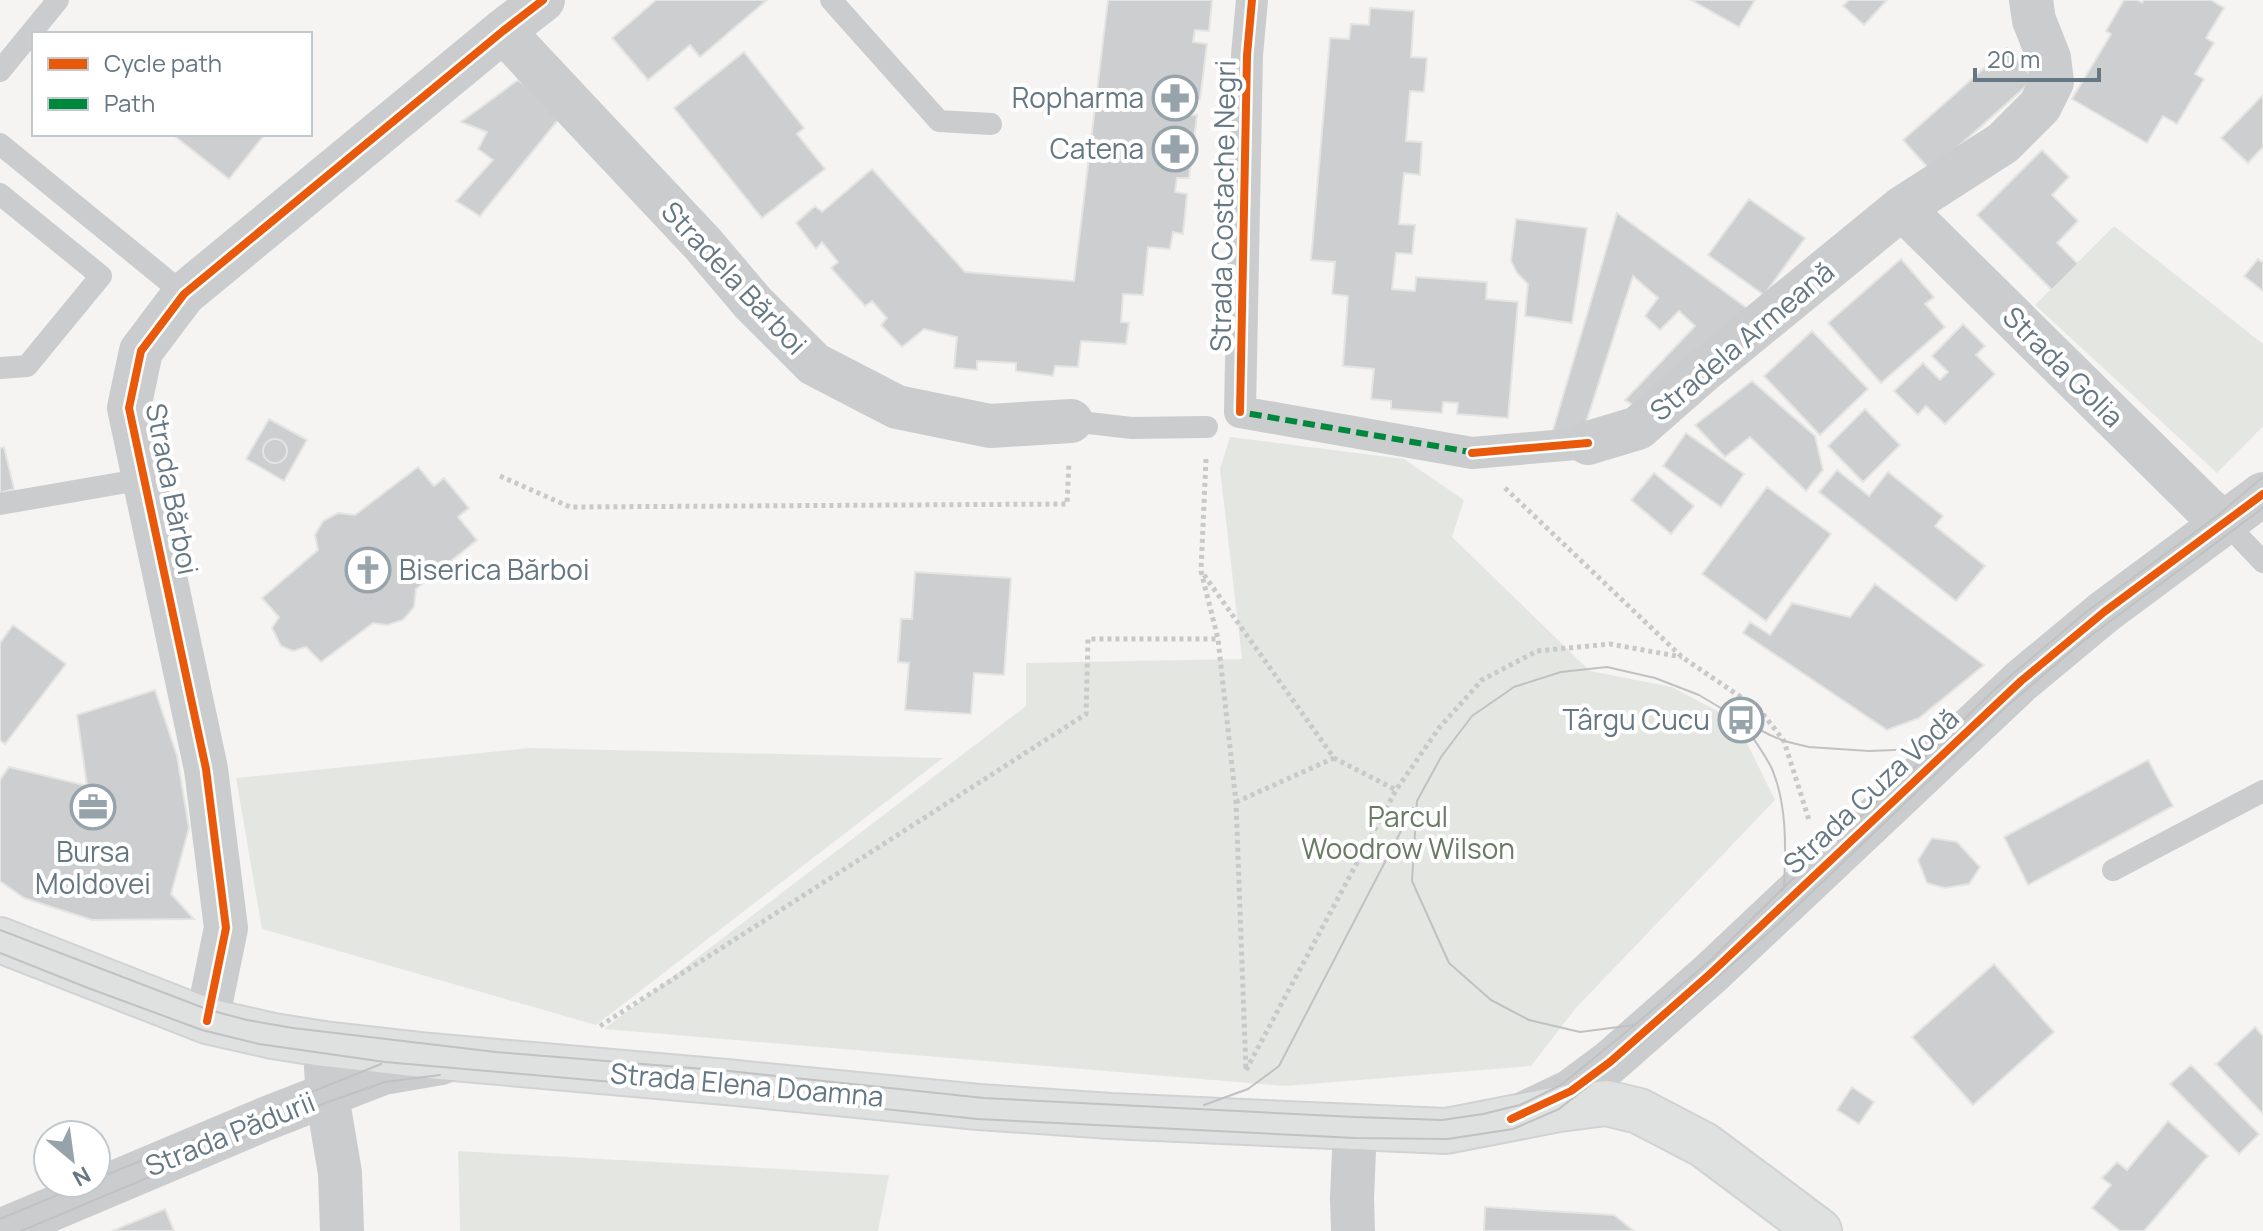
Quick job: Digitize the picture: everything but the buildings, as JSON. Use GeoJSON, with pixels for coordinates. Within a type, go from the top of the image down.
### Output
{"type":"FeatureCollection","features":[{"type":"Feature","properties":{"kind":"main road","name":"Strada Elena Doamna"},"geometry":{"type":"LineString","coordinates":[[0,940],[207,1021],[324,1044],[467,1059],[979,1107],[1446,1131],[1606,1103],[1639,1111],[1704,1145],[1819,1231]]}},
{"type":"Feature","properties":{"kind":"street","name":"Strada Bărboi"},"geometry":{"type":"LineString","coordinates":[[207,1021],[226,928],[206,769],[129,408],[141,351],[184,294],[543,0]]}},
{"type":"Feature","properties":{"kind":"street","name":"Strada Costache Negri"},"geometry":{"type":"LineString","coordinates":[[1240,412],[1247,55],[1252,0]]}},
{"type":"Feature","properties":{"kind":"street","name":"Stradela Armeană"},"geometry":{"type":"LineString","coordinates":[[1240,412],[1472,453],[1588,443],[1638,428],[1902,208],[2003,143],[2040,106],[2052,82],[2049,58],[2034,20],[2031,0]]}},
{"type":"Feature","properties":{"kind":"street","name":"Stradela Bărboi"},"geometry":{"type":"LineString","coordinates":[[503,31],[703,244],[753,303],[814,364],[897,407],[990,426],[1071,421]]}},
{"type":"Feature","properties":{"kind":"street","name":"Strada Golia"},"geometry":{"type":"LineString","coordinates":[[1902,208],[2206,508],[2226,523]]}},
{"type":"Feature","properties":{"kind":"street","name":"Strada Cuza Vodă"},"geometry":{"type":"LineString","coordinates":[[1511,1119],[1571,1091],[1610,1062],[1710,974],[2021,681],[2104,612],[2263,494]]}},
{"type":"Feature","properties":{"kind":"street"},"geometry":{"type":"LineString","coordinates":[[324,1044],[340,1173],[342,1231]]}},
{"type":"Feature","properties":{"kind":"street","name":"Strada Pădurii"},"geometry":{"type":"LineString","coordinates":[[0,1231],[383,1073],[467,1059]]}},
{"type":"Feature","properties":{"kind":"street"},"geometry":{"type":"LineString","coordinates":[[1353,1231],[1355,1127]]}},
{"type":"Feature","properties":{"kind":"lane"},"geometry":{"type":"LineString","coordinates":[[0,71],[58,0]]}},
{"type":"Feature","properties":{"kind":"lane"},"geometry":{"type":"LineString","coordinates":[[831,0],[939,121],[991,124]]}},
{"type":"Feature","properties":{"kind":"lane"},"geometry":{"type":"LineString","coordinates":[[0,144],[184,294]]}},
{"type":"Feature","properties":{"kind":"lane"},"geometry":{"type":"LineString","coordinates":[[0,194],[101,276],[27,366],[0,368]]}},
{"type":"Feature","properties":{"kind":"lane"},"geometry":{"type":"LineString","coordinates":[[1071,421],[1132,428],[1207,427]]}},
{"type":"Feature","properties":{"kind":"lane"},"geometry":{"type":"LineString","coordinates":[[0,504],[144,479]]}},
{"type":"Feature","properties":{"kind":"lane"},"geometry":{"type":"LineString","coordinates":[[2226,523],[2263,562]]}},
{"type":"Feature","properties":{"kind":"lane"},"geometry":{"type":"LineString","coordinates":[[2113,870],[2263,791]]}},
{"type":"Feature","properties":{"kind":"path"},"geometry":{"type":"LineString","coordinates":[[500,476],[570,507],[1067,504],[1071,421]]}},
{"type":"Feature","properties":{"kind":"path"},"geometry":{"type":"LineString","coordinates":[[1207,427],[1201,571],[1218,639],[1236,802],[1246,1071],[1396,790],[1439,728],[1482,680],[1537,651],[1610,644],[1682,657]]}},
{"type":"Feature","properties":{"kind":"path"},"geometry":{"type":"LineString","coordinates":[[1511,494],[1682,657],[1760,710],[1784,741],[1809,821]]}},
{"type":"Feature","properties":{"kind":"path"},"geometry":{"type":"LineString","coordinates":[[1201,571],[1334,758],[1396,790]]}},
{"type":"Feature","properties":{"kind":"path"},"geometry":{"type":"LineString","coordinates":[[600,1026],[1086,714],[1088,639],[1218,639]]}},
{"type":"Feature","properties":{"kind":"path"},"geometry":{"type":"LineString","coordinates":[[1236,802],[1334,758]]}},
{"type":"Feature","properties":{"kind":"green space"},"geometry":{"type":"Polygon","coordinates":[[[2114,226],[2263,344],[2263,426],[2217,473],[2035,305],[2114,226]]]}},
{"type":"Feature","properties":{"kind":"green space","name":"Parcul Woodrow Wilson"},"geometry":{"type":"Polygon","coordinates":[[[1230,437],[1404,459],[1464,500],[1452,537],[1590,671],[1672,687],[1736,721],[1775,800],[1575,1009],[1531,1066],[1285,1086],[604,1029],[1026,706],[1026,663],[1242,659],[1220,469],[1230,437]]]}},
{"type":"Feature","properties":{"kind":"green space"},"geometry":{"type":"Polygon","coordinates":[[[530,748],[943,758],[596,1025],[262,929],[236,778],[530,748]]]}},
{"type":"Feature","properties":{"kind":"green space"},"geometry":{"type":"Polygon","coordinates":[[[458,1151],[889,1175],[878,1231],[460,1231],[458,1151]]]}},
{"type":"Feature","properties":{"kind":"tram line"},"geometry":{"type":"LineString","coordinates":[[0,930],[209,1010],[293,1028],[496,1052],[729,1071],[984,1098],[1442,1120],[1483,1114],[1520,1105],[1561,1085],[1636,1024],[1712,959],[1784,887],[1994,690],[2085,613],[2217,516],[2263,477]]}},
{"type":"Feature","properties":{"kind":"tram line"},"geometry":{"type":"LineString","coordinates":[[0,953],[202,1030],[259,1044],[385,1062],[737,1093],[977,1119],[1355,1138],[1448,1139],[1513,1129],[1559,1109],[1625,1057],[1774,928],[2007,706],[2082,642],[2263,508]]}},
{"type":"Feature","properties":{"kind":"tram line"},"geometry":{"type":"LineString","coordinates":[[1634,1025],[1580,1032],[1529,1020],[1491,1000],[1449,963],[1412,881],[1417,801],[1441,757],[1472,716],[1514,687],[1561,672],[1607,667],[1655,678],[1699,695],[1770,735],[1809,747],[1869,751],[1920,749],[1934,739]]}},
{"type":"Feature","properties":{"kind":"tram line"},"geometry":{"type":"LineString","coordinates":[[1741,720],[1769,763],[1777,783],[1785,842],[1782,891]]}},
{"type":"Feature","properties":{"kind":"tram line"},"geometry":{"type":"LineString","coordinates":[[1204,1105],[1248,1089],[1279,1066],[1413,808]]}},
{"type":"Feature","properties":{"kind":"tram line"},"geometry":{"type":"LineString","coordinates":[[112,1173],[381,1064]]}},
{"type":"Feature","properties":{"kind":"tram line"},"geometry":{"type":"LineString","coordinates":[[21,1231],[328,1102],[385,1082],[440,1075]]}},
{"type":"Feature","properties":{"kind":"tram line"},"geometry":{"type":"LineString","coordinates":[[0,1219],[48,1199]]}},
{"type":"Feature","properties":{"kind":"marked path"},"geometry":{"type":"LineString","coordinates":[[1241,404],[1240,412],[1476,453]]}},
{"type":"Feature","properties":{"kind":"cycle path"},"geometry":{"type":"LineString","coordinates":[[207,1021],[226,928],[206,769],[129,408],[141,351],[184,294],[543,0]]}},
{"type":"Feature","properties":{"kind":"cycle path"},"geometry":{"type":"LineString","coordinates":[[1240,412],[1247,55],[1252,0]]}},
{"type":"Feature","properties":{"kind":"cycle path"},"geometry":{"type":"LineString","coordinates":[[1472,453],[1588,443]]}},
{"type":"Feature","properties":{"kind":"cycle path"},"geometry":{"type":"LineString","coordinates":[[1511,1119],[1571,1091],[1610,1062],[1710,974],[2021,681],[2104,612],[2263,494]]}},
{"type":"Feature","properties":{"kind":"place","name":"Ropharma"},"geometry":{"type":"Point","coordinates":[1175,98]}},
{"type":"Feature","properties":{"kind":"place","name":"Catena"},"geometry":{"type":"Point","coordinates":[1175,149]}},
{"type":"Feature","properties":{"kind":"place","name":"Biserica Bărboi"},"geometry":{"type":"Point","coordinates":[368,570]}},
{"type":"Feature","properties":{"kind":"place","name":"Târgu Cucu"},"geometry":{"type":"Point","coordinates":[1741,720]}},
{"type":"Feature","properties":{"kind":"place","name":"Bursa Moldovei"},"geometry":{"type":"Point","coordinates":[93,807]}}]}
